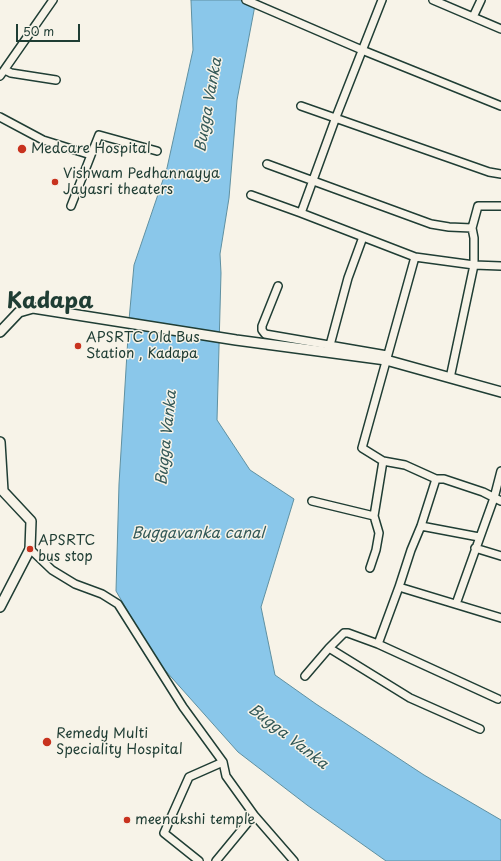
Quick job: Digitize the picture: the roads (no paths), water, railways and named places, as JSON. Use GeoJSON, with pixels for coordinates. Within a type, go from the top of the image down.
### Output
{"type":"FeatureCollection","features":[{"type":"Feature","properties":{"kind":"street"},"geometry":{"type":"LineString","coordinates":[[0,76],[5,70],[8,62],[54,0]]}},
{"type":"Feature","properties":{"kind":"street"},"geometry":{"type":"LineString","coordinates":[[246,0],[362,50],[501,106]]}},
{"type":"Feature","properties":{"kind":"street"},"geometry":{"type":"LineString","coordinates":[[301,213],[336,117],[382,0]]}},
{"type":"Feature","properties":{"kind":"street"},"geometry":{"type":"LineString","coordinates":[[433,0],[501,29]]}},
{"type":"Feature","properties":{"kind":"street"},"geometry":{"type":"LineString","coordinates":[[473,17],[481,0]]}},
{"type":"Feature","properties":{"kind":"street"},"geometry":{"type":"LineString","coordinates":[[5,70],[11,74],[56,80]]}},
{"type":"Feature","properties":{"kind":"street"},"geometry":{"type":"LineString","coordinates":[[302,106],[489,172],[501,174]]}},
{"type":"Feature","properties":{"kind":"street"},"geometry":{"type":"LineString","coordinates":[[0,117],[43,140],[90,155]]}},
{"type":"Feature","properties":{"kind":"street"},"geometry":{"type":"LineString","coordinates":[[71,206],[99,135],[157,151]]}},
{"type":"Feature","properties":{"kind":"street"},"geometry":{"type":"LineString","coordinates":[[267,164],[431,224],[448,228],[472,228]]}},
{"type":"Feature","properties":{"kind":"street"},"geometry":{"type":"LineString","coordinates":[[251,195],[415,257],[474,265],[501,266]]}},
{"type":"Feature","properties":{"kind":"street"},"geometry":{"type":"LineString","coordinates":[[450,378],[460,337],[474,265],[474,238],[472,228],[478,206],[501,206]]}},
{"type":"Feature","properties":{"kind":"street"},"geometry":{"type":"LineString","coordinates":[[330,345],[348,278],[362,237]]}},
{"type":"Feature","properties":{"kind":"street"},"geometry":{"type":"LineString","coordinates":[[415,257],[362,448],[383,461],[406,465],[436,479],[444,479],[477,490],[501,501]]}},
{"type":"Feature","properties":{"kind":"street"},"geometry":{"type":"LineString","coordinates":[[278,286],[262,326],[262,330],[265,334],[330,345],[386,358],[501,392]]}},
{"type":"Feature","properties":{"kind":"street"},"geometry":{"type":"LineString","coordinates":[[0,332],[19,312],[33,308],[236,340],[386,358]]}},
{"type":"Feature","properties":{"kind":"street"},"geometry":{"type":"LineString","coordinates":[[0,442],[3,491],[31,521],[30,550],[0,607]]}},
{"type":"Feature","properties":{"kind":"street"},"geometry":{"type":"LineString","coordinates":[[370,568],[376,550],[379,533],[374,516],[383,461]]}},
{"type":"Feature","properties":{"kind":"street"},"geometry":{"type":"LineString","coordinates":[[456,604],[494,498],[501,471]]}},
{"type":"Feature","properties":{"kind":"street"},"geometry":{"type":"LineString","coordinates":[[378,644],[421,526],[436,479]]}},
{"type":"Feature","properties":{"kind":"street"},"geometry":{"type":"LineString","coordinates":[[312,501],[374,516]]}},
{"type":"Feature","properties":{"kind":"street"},"geometry":{"type":"LineString","coordinates":[[421,526],[479,537]]}},
{"type":"Feature","properties":{"kind":"street"},"geometry":{"type":"LineString","coordinates":[[475,548],[501,556]]}},
{"type":"Feature","properties":{"kind":"street"},"geometry":{"type":"LineString","coordinates":[[30,550],[52,570],[75,584],[102,594],[118,604],[183,707],[223,762],[226,776],[254,815],[294,861]]}},
{"type":"Feature","properties":{"kind":"street"},"geometry":{"type":"LineString","coordinates":[[399,587],[501,618]]}},
{"type":"Feature","properties":{"kind":"street"},"geometry":{"type":"LineString","coordinates":[[305,676],[329,648],[343,634],[346,633],[378,644],[498,699]]}},
{"type":"Feature","properties":{"kind":"street"},"geometry":{"type":"LineString","coordinates":[[329,648],[410,698],[480,729]]}},
{"type":"Feature","properties":{"kind":"street"},"geometry":{"type":"LineString","coordinates":[[199,861],[164,833],[189,777],[223,762]]}},
{"type":"Feature","properties":{"kind":"street"},"geometry":{"type":"LineString","coordinates":[[216,861],[254,815]]}},
{"type":"Feature","properties":{"kind":"water","name":"Buggavanka canal"},"geometry":{"type":"Polygon","coordinates":[[[191,0],[256,0],[237,100],[229,198],[220,254],[221,273],[217,420],[250,470],[294,499],[261,607],[275,675],[316,704],[424,775],[501,820],[501,861],[386,861],[307,805],[238,752],[156,660],[116,591],[119,484],[129,320],[134,265],[167,168],[193,50],[191,0]]]}},
{"type":"Feature","properties":{"kind":"place","name":"Medcare Hospital"},"geometry":{"type":"Point","coordinates":[22,149]}},
{"type":"Feature","properties":{"kind":"place","name":"Vishwam Pedhannayya Jayasri theaters"},"geometry":{"type":"Point","coordinates":[55,182]}},
{"type":"Feature","properties":{"kind":"place","name":"APSRTC Old Bus Station , Kadapa"},"geometry":{"type":"Point","coordinates":[78,346]}},
{"type":"Feature","properties":{"kind":"place","name":"APSRTC bus stop"},"geometry":{"type":"Point","coordinates":[30,549]}},
{"type":"Feature","properties":{"kind":"place","name":"Remedy Multi Speciality Hospital"},"geometry":{"type":"Point","coordinates":[47,742]}},
{"type":"Feature","properties":{"kind":"place","name":"meenakshi temple"},"geometry":{"type":"Point","coordinates":[127,820]}},
{"type":"Feature","properties":{"kind":"district","name":"Kadapa"},"geometry":{"type":"Point","coordinates":[50,302]}},
{"type":"Feature","properties":{"kind":"water label","name":"Bugga Vanka"},"geometry":{"type":"Point","coordinates":[209,105]}},
{"type":"Feature","properties":{"kind":"water label","name":"Bugga Vanka"},"geometry":{"type":"Point","coordinates":[167,438]}},
{"type":"Feature","properties":{"kind":"water label","name":"Bugga Vanka"},"geometry":{"type":"Point","coordinates":[288,737]}}]}
